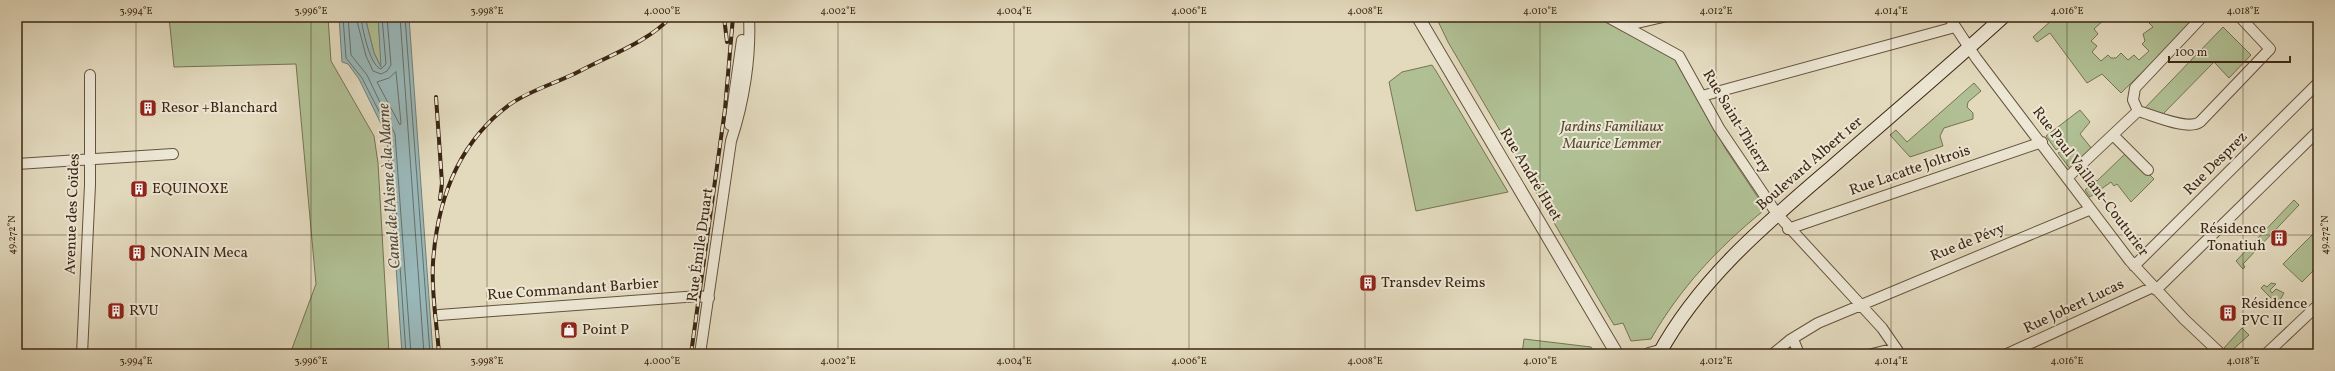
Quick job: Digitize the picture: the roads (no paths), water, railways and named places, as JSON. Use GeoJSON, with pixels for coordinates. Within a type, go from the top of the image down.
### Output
{"type":"FeatureCollection","features":[{"type":"Feature","properties":{"kind":"main road","name":"Boulevard Albert 1er"},"geometry":{"type":"LineString","coordinates":[[1656,353],[1674,325],[1718,271],[1773,210],[1969,48],[2003,17]]}},
{"type":"Feature","properties":{"kind":"street","name":"Rue Émile Druart"},"geometry":{"type":"LineString","coordinates":[[700,354],[731,141],[738,120],[747,63],[748,17]]}},
{"type":"Feature","properties":{"kind":"street","name":"Rue André Huet"},"geometry":{"type":"LineString","coordinates":[[1418,17],[1617,353]]}},
{"type":"Feature","properties":{"kind":"street","name":"Rue Saint-Thierry"},"geometry":{"type":"LineString","coordinates":[[1608,17],[1679,56],[1719,128],[1773,210],[1788,229],[1858,305],[1882,328],[1898,351]]}},
{"type":"Feature","properties":{"kind":"street"},"geometry":{"type":"LineString","coordinates":[[1624,26],[1662,17]]}},
{"type":"Feature","properties":{"kind":"street"},"geometry":{"type":"LineString","coordinates":[[2202,17],[2135,88],[2133,100],[2138,111],[2186,126],[2195,125],[2200,122],[2270,49],[2240,17]]}},
{"type":"Feature","properties":{"kind":"street"},"geometry":{"type":"LineString","coordinates":[[1702,96],[1951,20]]}},
{"type":"Feature","properties":{"kind":"street","name":"Rue Paul Vaillant-Couturier"},"geometry":{"type":"LineString","coordinates":[[1951,20],[1969,48],[2042,142],[2089,210],[2154,289],[2216,353]]}},
{"type":"Feature","properties":{"kind":"street","name":"Avenue des Coïdes"},"geometry":{"type":"LineString","coordinates":[[82,354],[90,185],[90,74]]}},
{"type":"Feature","properties":{"kind":"street","name":"Rue Desprez"},"geometry":{"type":"LineString","coordinates":[[2134,266],[2318,83]]}},
{"type":"Feature","properties":{"kind":"street"},"geometry":{"type":"LineString","coordinates":[[2067,178],[2138,111]]}},
{"type":"Feature","properties":{"kind":"street","name":"Rue Jobert Lucas"},"geometry":{"type":"LineString","coordinates":[[2008,354],[2154,289],[2318,131]]}},
{"type":"Feature","properties":{"kind":"street"},"geometry":{"type":"LineString","coordinates":[[2113,135],[2148,170]]}},
{"type":"Feature","properties":{"kind":"street","name":"Rue Lacatte Joltrois"},"geometry":{"type":"LineString","coordinates":[[1788,229],[2042,142]]}},
{"type":"Feature","properties":{"kind":"street"},"geometry":{"type":"LineString","coordinates":[[17,164],[90,158],[173,154]]}},
{"type":"Feature","properties":{"kind":"street","name":"Rue de Pévy"},"geometry":{"type":"LineString","coordinates":[[1773,354],[1818,323],[1858,305],[2089,210]]}},
{"type":"Feature","properties":{"kind":"street","name":"Rue Commandant Barbier"},"geometry":{"type":"LineString","coordinates":[[439,315],[699,296],[709,298]]}},
{"type":"Feature","properties":{"kind":"street"},"geometry":{"type":"LineString","coordinates":[[2266,354],[2318,305]]}},
{"type":"Feature","properties":{"kind":"street"},"geometry":{"type":"LineString","coordinates":[[1793,339],[1799,354]]}},
{"type":"Feature","properties":{"kind":"street"},"geometry":{"type":"LineString","coordinates":[[1872,354],[1898,351]]}},
{"type":"Feature","properties":{"kind":"water"},"geometry":{"type":"Polygon","coordinates":[[[339,17],[365,17],[374,53],[381,67],[378,17],[409,17],[433,354],[402,354],[387,136],[359,79],[348,64],[342,62],[339,17]]]}},
{"type":"Feature","properties":{"kind":"railway"},"geometry":{"type":"LineString","coordinates":[[439,354],[433,286],[435,240],[445,196],[453,175],[476,137],[491,120],[517,100],[640,41],[662,26],[671,17]]}},
{"type":"Feature","properties":{"kind":"railway"},"geometry":{"type":"LineString","coordinates":[[724,17],[727,42]]}},
{"type":"Feature","properties":{"kind":"railway"},"geometry":{"type":"LineString","coordinates":[[691,354],[725,109],[733,17]]}},
{"type":"Feature","properties":{"kind":"railway"},"geometry":{"type":"LineString","coordinates":[[436,97],[442,183],[440,199]]}},
{"type":"Feature","properties":{"kind":"place","name":"Resor +Blanchard"},"geometry":{"type":"Point","coordinates":[148,108]}},
{"type":"Feature","properties":{"kind":"place","name":"EQUINOXE"},"geometry":{"type":"Point","coordinates":[139,189]}},
{"type":"Feature","properties":{"kind":"place","name":"Résidence Tonatiuh"},"geometry":{"type":"Point","coordinates":[2279,238]}},
{"type":"Feature","properties":{"kind":"place","name":"NONAIN Meca"},"geometry":{"type":"Point","coordinates":[137,253]}},
{"type":"Feature","properties":{"kind":"place","name":"Transdev Reims"},"geometry":{"type":"Point","coordinates":[1368,283]}},
{"type":"Feature","properties":{"kind":"place","name":"RVU"},"geometry":{"type":"Point","coordinates":[116,311]}},
{"type":"Feature","properties":{"kind":"place","name":"Résidence PVC II"},"geometry":{"type":"Point","coordinates":[2228,313]}},
{"type":"Feature","properties":{"kind":"place","name":"Point P"},"geometry":{"type":"Point","coordinates":[569,330]}},
{"type":"Feature","properties":{"kind":"park label","name":"Jardins Familiaux Maurice Lemmer"},"geometry":{"type":"Point","coordinates":[1612,136]}},
{"type":"Feature","properties":{"kind":"water label","name":"Canal de l'Aisne à la Marne"},"geometry":{"type":"Point","coordinates":[390,186]}}]}
